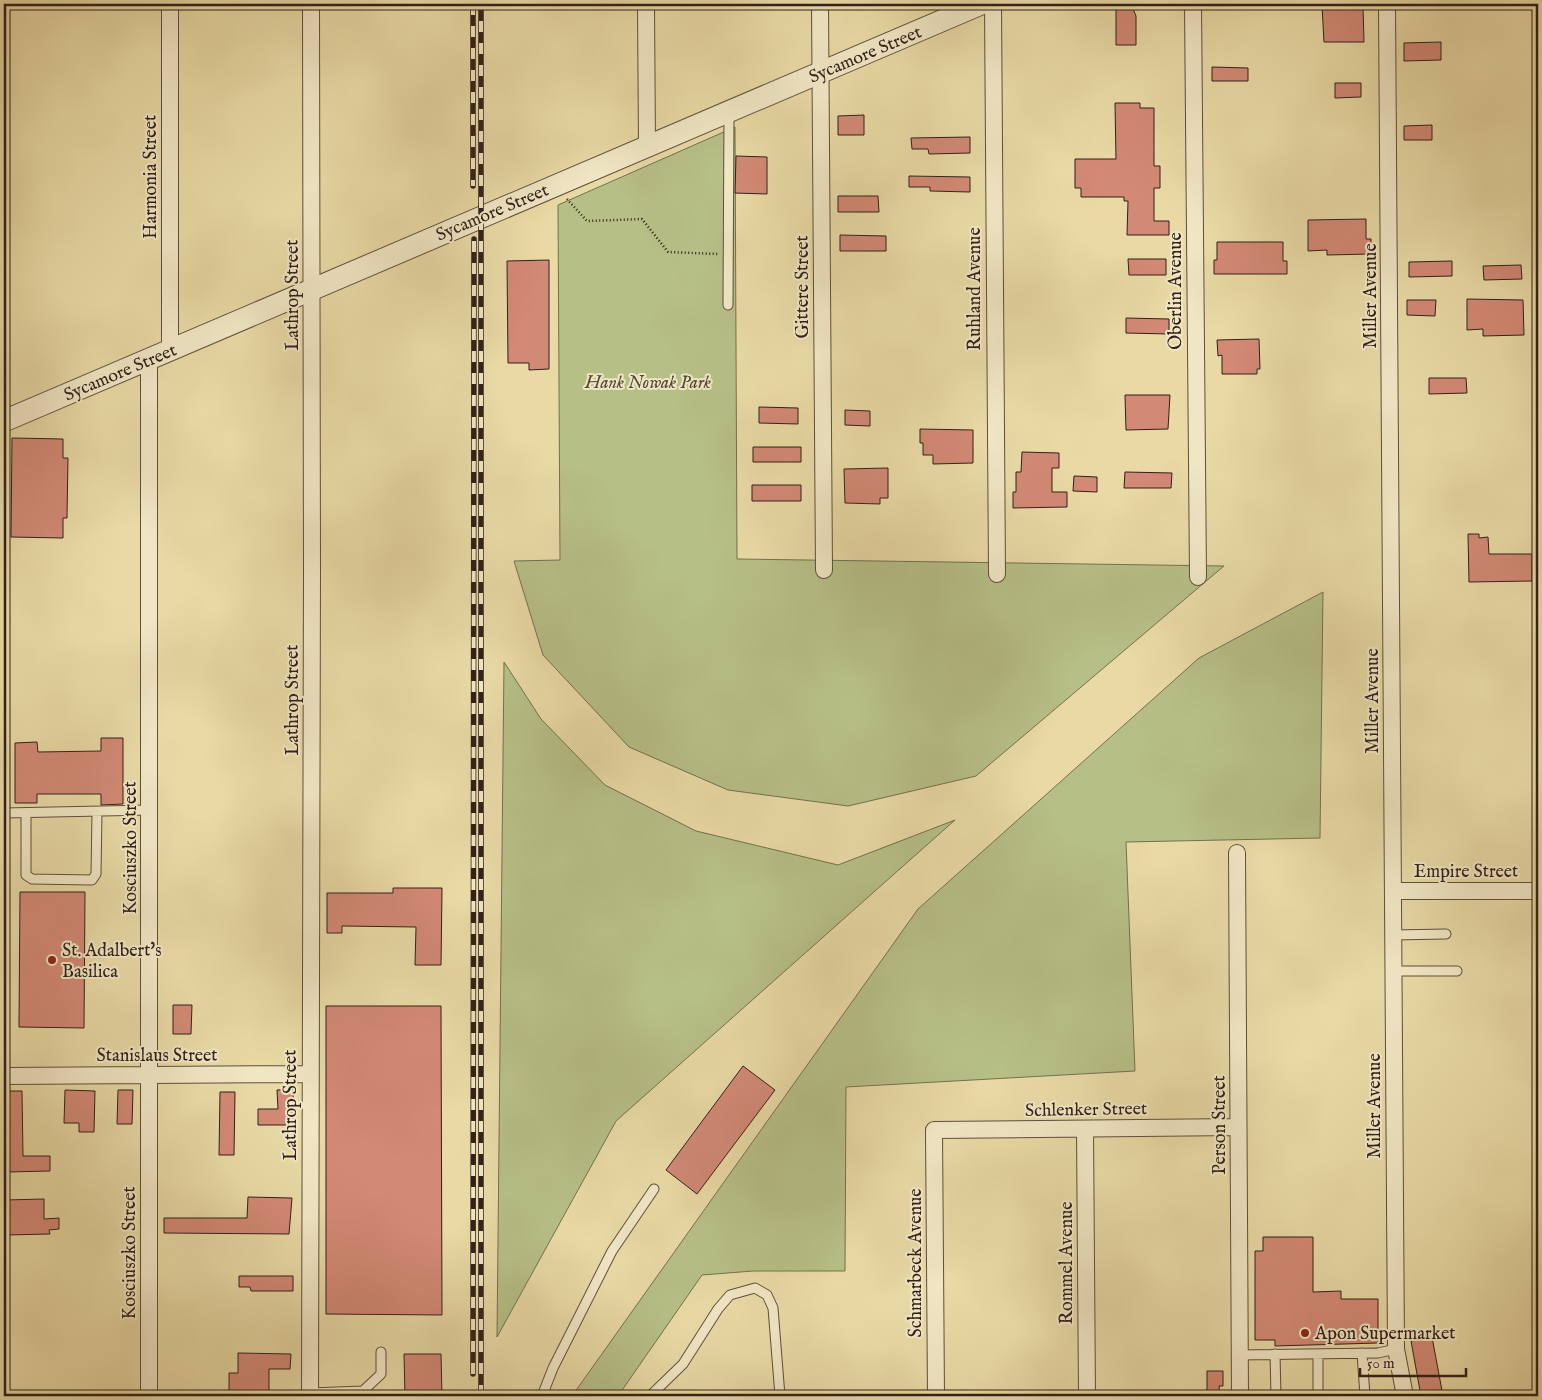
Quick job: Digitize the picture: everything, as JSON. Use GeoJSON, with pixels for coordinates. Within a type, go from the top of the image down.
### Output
{"type":"FeatureCollection","features":[{"type":"Feature","properties":{"kind":"street","name":"Harmonia Street"},"geometry":{"type":"LineString","coordinates":[[170,4],[170,351]]}},
{"type":"Feature","properties":{"kind":"street","name":"Lathrop Street"},"geometry":{"type":"LineString","coordinates":[[310,1395],[311,4]]}},
{"type":"Feature","properties":{"kind":"street"},"geometry":{"type":"LineString","coordinates":[[646,4],[647,147]]}},
{"type":"Feature","properties":{"kind":"street","name":"Gittere Street"},"geometry":{"type":"LineString","coordinates":[[820,4],[824,570]]}},
{"type":"Feature","properties":{"kind":"street","name":"Sycamore Street"},"geometry":{"type":"LineString","coordinates":[[4,421],[981,4]]}},
{"type":"Feature","properties":{"kind":"street","name":"Ruhland Avenue"},"geometry":{"type":"LineString","coordinates":[[993,4],[997,574]]}},
{"type":"Feature","properties":{"kind":"street","name":"Oberlin Avenue"},"geometry":{"type":"LineString","coordinates":[[1193,4],[1198,577]]}},
{"type":"Feature","properties":{"kind":"street","name":"Miller Avenue"},"geometry":{"type":"LineString","coordinates":[[1387,4],[1396,1349],[1405,1396]]}},
{"type":"Feature","properties":{"kind":"street","name":"Kosciuszko Street"},"geometry":{"type":"LineString","coordinates":[[149,1396],[150,360]]}},
{"type":"Feature","properties":{"kind":"street","name":"Person Street"},"geometry":{"type":"LineString","coordinates":[[1238,853],[1240,1396]]}},
{"type":"Feature","properties":{"kind":"street","name":"Empire Street"},"geometry":{"type":"LineString","coordinates":[[1393,891],[1538,891]]}},
{"type":"Feature","properties":{"kind":"street","name":"Stanislaus Street"},"geometry":{"type":"LineString","coordinates":[[4,1076],[310,1074]]}},
{"type":"Feature","properties":{"kind":"street","name":"Schlenker Street"},"geometry":{"type":"LineString","coordinates":[[934,1130],[1238,1127]]}},
{"type":"Feature","properties":{"kind":"street","name":"Rommel Avenue"},"geometry":{"type":"LineString","coordinates":[[1085,1129],[1087,1396]]}},
{"type":"Feature","properties":{"kind":"street","name":"Schmarbeck Avenue"},"geometry":{"type":"LineString","coordinates":[[934,1130],[936,1396]]}},
{"type":"Feature","properties":{"kind":"lane"},"geometry":{"type":"LineString","coordinates":[[728,305],[729,111]]}},
{"type":"Feature","properties":{"kind":"lane"},"geometry":{"type":"LineString","coordinates":[[4,813],[150,810]]}},
{"type":"Feature","properties":{"kind":"lane"},"geometry":{"type":"LineString","coordinates":[[26,813],[26,874],[32,878],[92,880],[96,874],[97,812]]}},
{"type":"Feature","properties":{"kind":"lane"},"geometry":{"type":"LineString","coordinates":[[1393,935],[1446,934]]}},
{"type":"Feature","properties":{"kind":"lane"},"geometry":{"type":"LineString","coordinates":[[1394,971],[1457,971]]}},
{"type":"Feature","properties":{"kind":"lane"},"geometry":{"type":"LineString","coordinates":[[542,1396],[553,1368],[612,1251],[654,1189]]}},
{"type":"Feature","properties":{"kind":"lane"},"geometry":{"type":"LineString","coordinates":[[650,1396],[682,1364],[730,1294],[755,1288],[767,1296],[774,1308],[780,1396]]}},
{"type":"Feature","properties":{"kind":"lane"},"geometry":{"type":"LineString","coordinates":[[1240,1355],[1362,1353],[1396,1349]]}},
{"type":"Feature","properties":{"kind":"lane"},"geometry":{"type":"LineString","coordinates":[[310,1395],[363,1391],[381,1374],[380,1352]]}},
{"type":"Feature","properties":{"kind":"lane"},"geometry":{"type":"LineString","coordinates":[[1362,1353],[1365,1396]]}},
{"type":"Feature","properties":{"kind":"lane"},"geometry":{"type":"LineString","coordinates":[[1275,1354],[1276,1396]]}},
{"type":"Feature","properties":{"kind":"lane"},"geometry":{"type":"LineString","coordinates":[[1318,1354],[1318,1396]]}},
{"type":"Feature","properties":{"kind":"path"},"geometry":{"type":"LineString","coordinates":[[567,199],[587,221],[642,219],[668,252],[728,254]]}},
{"type":"Feature","properties":{"kind":"green space","name":"Hank Nowak Park"},"geometry":{"type":"Polygon","coordinates":[[[735,127],[737,559],[1224,566],[976,776],[848,806],[728,790],[629,747],[543,655],[514,561],[560,560],[558,205],[735,127]]]}},
{"type":"Feature","properties":{"kind":"green space"},"geometry":{"type":"Polygon","coordinates":[[[1323,592],[1320,838],[1126,842],[1135,1071],[846,1087],[845,1271],[753,1271],[702,1275],[618,1396],[572,1396],[918,909],[1199,658],[1323,592]]]}},
{"type":"Feature","properties":{"kind":"green space"},"geometry":{"type":"Polygon","coordinates":[[[504,662],[541,719],[605,785],[696,831],[838,865],[955,820],[616,1121],[497,1337],[504,662]]]}},
{"type":"Feature","properties":{"kind":"building"},"geometry":{"type":"Polygon","coordinates":[[[1116,4],[1131,4],[1136,16],[1136,45],[1116,45],[1116,4]]]}},
{"type":"Feature","properties":{"kind":"building"},"geometry":{"type":"Polygon","coordinates":[[[1322,6],[1363,6],[1364,42],[1324,42],[1322,6]]]}},
{"type":"Feature","properties":{"kind":"building"},"geometry":{"type":"Polygon","coordinates":[[[1441,42],[1441,60],[1404,61],[1404,43],[1441,42]]]}},
{"type":"Feature","properties":{"kind":"building"},"geometry":{"type":"Polygon","coordinates":[[[1212,67],[1248,68],[1248,81],[1212,81],[1212,67]]]}},
{"type":"Feature","properties":{"kind":"building"},"geometry":{"type":"Polygon","coordinates":[[[1335,83],[1361,83],[1361,97],[1335,98],[1335,83]]]}},
{"type":"Feature","properties":{"kind":"building"},"geometry":{"type":"Polygon","coordinates":[[[1115,103],[1140,103],[1140,108],[1154,108],[1154,166],[1160,166],[1160,188],[1154,188],[1154,221],[1169,221],[1169,235],[1127,235],[1128,201],[1124,201],[1124,197],[1081,197],[1081,188],[1075,188],[1075,159],[1116,159],[1115,103]]]}},
{"type":"Feature","properties":{"kind":"building"},"geometry":{"type":"Polygon","coordinates":[[[864,115],[864,135],[838,135],[838,116],[864,115]]]}},
{"type":"Feature","properties":{"kind":"building"},"geometry":{"type":"Polygon","coordinates":[[[1432,125],[1432,140],[1404,140],[1404,126],[1432,125]]]}},
{"type":"Feature","properties":{"kind":"building"},"geometry":{"type":"Polygon","coordinates":[[[970,137],[970,153],[929,154],[928,149],[912,149],[911,138],[970,137]]]}},
{"type":"Feature","properties":{"kind":"building"},"geometry":{"type":"Polygon","coordinates":[[[736,156],[767,157],[767,194],[735,193],[736,156]]]}},
{"type":"Feature","properties":{"kind":"building"},"geometry":{"type":"Polygon","coordinates":[[[909,176],[970,177],[970,192],[930,191],[930,187],[909,187],[909,176]]]}},
{"type":"Feature","properties":{"kind":"building"},"geometry":{"type":"Polygon","coordinates":[[[838,196],[878,196],[879,212],[838,212],[838,196]]]}},
{"type":"Feature","properties":{"kind":"building"},"geometry":{"type":"Polygon","coordinates":[[[1366,219],[1366,239],[1371,239],[1371,254],[1327,255],[1327,250],[1308,251],[1308,220],[1366,219]]]}},
{"type":"Feature","properties":{"kind":"building"},"geometry":{"type":"Polygon","coordinates":[[[840,235],[886,236],[886,251],[840,251],[840,235]]]}},
{"type":"Feature","properties":{"kind":"building"},"geometry":{"type":"Polygon","coordinates":[[[1217,242],[1283,242],[1283,261],[1287,261],[1287,274],[1214,274],[1214,260],[1217,260],[1217,242]]]}},
{"type":"Feature","properties":{"kind":"building"},"geometry":{"type":"Polygon","coordinates":[[[1128,259],[1166,259],[1166,275],[1129,275],[1128,259]]]}},
{"type":"Feature","properties":{"kind":"building"},"geometry":{"type":"Polygon","coordinates":[[[549,260],[549,369],[529,370],[529,363],[508,363],[507,261],[549,260]]]}},
{"type":"Feature","properties":{"kind":"building"},"geometry":{"type":"Polygon","coordinates":[[[1452,261],[1452,276],[1409,277],[1409,262],[1452,261]]]}},
{"type":"Feature","properties":{"kind":"building"},"geometry":{"type":"Polygon","coordinates":[[[1521,265],[1522,279],[1484,280],[1483,266],[1521,265]]]}},
{"type":"Feature","properties":{"kind":"building"},"geometry":{"type":"Polygon","coordinates":[[[1467,299],[1523,300],[1524,335],[1483,336],[1483,329],[1467,330],[1467,299]]]}},
{"type":"Feature","properties":{"kind":"building"},"geometry":{"type":"Polygon","coordinates":[[[1407,300],[1436,300],[1435,316],[1407,315],[1407,300]]]}},
{"type":"Feature","properties":{"kind":"building"},"geometry":{"type":"Polygon","coordinates":[[[1126,318],[1169,319],[1169,334],[1126,333],[1126,318]]]}},
{"type":"Feature","properties":{"kind":"building"},"geometry":{"type":"Polygon","coordinates":[[[1259,339],[1260,369],[1257,369],[1257,374],[1222,374],[1222,355],[1218,356],[1217,340],[1259,339]]]}},
{"type":"Feature","properties":{"kind":"building"},"geometry":{"type":"Polygon","coordinates":[[[1429,378],[1466,378],[1467,393],[1429,394],[1429,378]]]}},
{"type":"Feature","properties":{"kind":"building"},"geometry":{"type":"Polygon","coordinates":[[[1125,395],[1170,395],[1168,429],[1126,430],[1125,395]]]}},
{"type":"Feature","properties":{"kind":"building"},"geometry":{"type":"Polygon","coordinates":[[[759,407],[798,408],[798,424],[759,423],[759,407]]]}},
{"type":"Feature","properties":{"kind":"building"},"geometry":{"type":"Polygon","coordinates":[[[845,410],[870,411],[870,426],[845,425],[845,410]]]}},
{"type":"Feature","properties":{"kind":"building"},"geometry":{"type":"Polygon","coordinates":[[[920,429],[973,430],[973,463],[933,464],[933,455],[923,455],[923,443],[920,443],[920,429]]]}},
{"type":"Feature","properties":{"kind":"building"},"geometry":{"type":"Polygon","coordinates":[[[12,438],[63,439],[63,458],[68,458],[67,518],[63,518],[63,538],[11,537],[12,438]]]}},
{"type":"Feature","properties":{"kind":"building"},"geometry":{"type":"Polygon","coordinates":[[[753,447],[801,447],[801,462],[753,462],[753,447]]]}},
{"type":"Feature","properties":{"kind":"building"},"geometry":{"type":"Polygon","coordinates":[[[1022,452],[1059,453],[1059,468],[1052,468],[1052,492],[1067,492],[1067,507],[1013,508],[1013,492],[1016,492],[1016,472],[1021,472],[1022,452]]]}},
{"type":"Feature","properties":{"kind":"building"},"geometry":{"type":"Polygon","coordinates":[[[888,468],[888,498],[880,498],[880,504],[845,503],[844,469],[888,468]]]}},
{"type":"Feature","properties":{"kind":"building"},"geometry":{"type":"Polygon","coordinates":[[[1125,472],[1172,473],[1171,488],[1124,488],[1125,472]]]}},
{"type":"Feature","properties":{"kind":"building"},"geometry":{"type":"Polygon","coordinates":[[[1074,476],[1097,477],[1097,492],[1073,491],[1074,476]]]}},
{"type":"Feature","properties":{"kind":"building"},"geometry":{"type":"Polygon","coordinates":[[[752,485],[801,485],[801,501],[752,501],[752,485]]]}},
{"type":"Feature","properties":{"kind":"building"},"geometry":{"type":"Polygon","coordinates":[[[1468,534],[1479,534],[1479,538],[1488,537],[1489,554],[1532,554],[1532,581],[1469,582],[1468,534]]]}},
{"type":"Feature","properties":{"kind":"building"},"geometry":{"type":"Polygon","coordinates":[[[101,738],[123,738],[123,804],[101,805],[101,794],[37,794],[37,803],[15,803],[15,743],[37,742],[38,752],[101,751],[101,738]]]}},
{"type":"Feature","properties":{"kind":"building"},"geometry":{"type":"Polygon","coordinates":[[[393,888],[442,888],[441,965],[415,965],[416,927],[342,926],[342,933],[327,933],[327,893],[393,893],[393,888]]]}},
{"type":"Feature","properties":{"kind":"building","name":"St. Adalbert's Basilica"},"geometry":{"type":"Polygon","coordinates":[[[20,892],[85,892],[84,1028],[19,1027],[20,892]]]}},
{"type":"Feature","properties":{"kind":"building"},"geometry":{"type":"Polygon","coordinates":[[[173,1005],[192,1005],[191,1034],[173,1034],[173,1005]]]}},
{"type":"Feature","properties":{"kind":"building"},"geometry":{"type":"Polygon","coordinates":[[[326,1006],[441,1006],[442,1315],[326,1314],[326,1006]]]}},
{"type":"Feature","properties":{"kind":"building"},"geometry":{"type":"Polygon","coordinates":[[[743,1066],[775,1090],[697,1194],[666,1170],[743,1066]]]}},
{"type":"Feature","properties":{"kind":"building"},"geometry":{"type":"Polygon","coordinates":[[[293,1089],[294,1125],[258,1125],[258,1109],[278,1109],[277,1090],[293,1089]]]}},
{"type":"Feature","properties":{"kind":"building"},"geometry":{"type":"Polygon","coordinates":[[[65,1090],[95,1091],[94,1132],[79,1132],[79,1123],[64,1123],[65,1090]]]}},
{"type":"Feature","properties":{"kind":"building"},"geometry":{"type":"Polygon","coordinates":[[[118,1090],[133,1090],[132,1124],[117,1124],[118,1090]]]}},
{"type":"Feature","properties":{"kind":"building"},"geometry":{"type":"Polygon","coordinates":[[[5,1091],[22,1091],[23,1156],[50,1156],[50,1171],[7,1172],[5,1091]]]}},
{"type":"Feature","properties":{"kind":"building"},"geometry":{"type":"Polygon","coordinates":[[[220,1092],[235,1092],[234,1155],[219,1155],[220,1092]]]}},
{"type":"Feature","properties":{"kind":"building"},"geometry":{"type":"Polygon","coordinates":[[[248,1197],[292,1198],[289,1234],[164,1233],[164,1218],[247,1218],[248,1197]]]}},
{"type":"Feature","properties":{"kind":"building"},"geometry":{"type":"Polygon","coordinates":[[[44,1199],[44,1219],[59,1218],[59,1229],[49,1230],[50,1234],[6,1235],[5,1200],[44,1199]]]}},
{"type":"Feature","properties":{"kind":"building"},"geometry":{"type":"Polygon","coordinates":[[[1263,1237],[1313,1237],[1313,1292],[1341,1291],[1341,1299],[1378,1299],[1378,1343],[1275,1346],[1275,1340],[1255,1340],[1255,1251],[1263,1251],[1263,1237]]]}},
{"type":"Feature","properties":{"kind":"building"},"geometry":{"type":"Polygon","coordinates":[[[239,1276],[293,1276],[293,1291],[251,1291],[250,1287],[239,1287],[239,1276]]]}},
{"type":"Feature","properties":{"kind":"building"},"geometry":{"type":"Polygon","coordinates":[[[1432,1337],[1443,1396],[1421,1396],[1411,1341],[1432,1337]]]}},
{"type":"Feature","properties":{"kind":"building"},"geometry":{"type":"Polygon","coordinates":[[[238,1353],[291,1354],[290,1369],[269,1369],[269,1396],[229,1396],[229,1373],[238,1373],[238,1353]]]}},
{"type":"Feature","properties":{"kind":"building"},"geometry":{"type":"Polygon","coordinates":[[[404,1354],[441,1354],[442,1396],[405,1396],[404,1354]]]}},
{"type":"Feature","properties":{"kind":"building"},"geometry":{"type":"Polygon","coordinates":[[[1207,1371],[1223,1371],[1223,1386],[1219,1386],[1220,1396],[1207,1396],[1207,1371]]]}},
{"type":"Feature","properties":{"kind":"railway"},"geometry":{"type":"LineString","coordinates":[[473,4],[473,186]]}},
{"type":"Feature","properties":{"kind":"railway"},"geometry":{"type":"LineString","coordinates":[[481,4],[481,1396]]}},
{"type":"Feature","properties":{"kind":"railway"},"geometry":{"type":"LineString","coordinates":[[473,1374],[474,239]]}},
{"type":"Feature","properties":{"kind":"place","name":"St. Adalbert's Basilica"},"geometry":{"type":"Point","coordinates":[52,960]}},
{"type":"Feature","properties":{"kind":"place","name":"Apon Supermarket"},"geometry":{"type":"Point","coordinates":[1305,1333]}}]}
